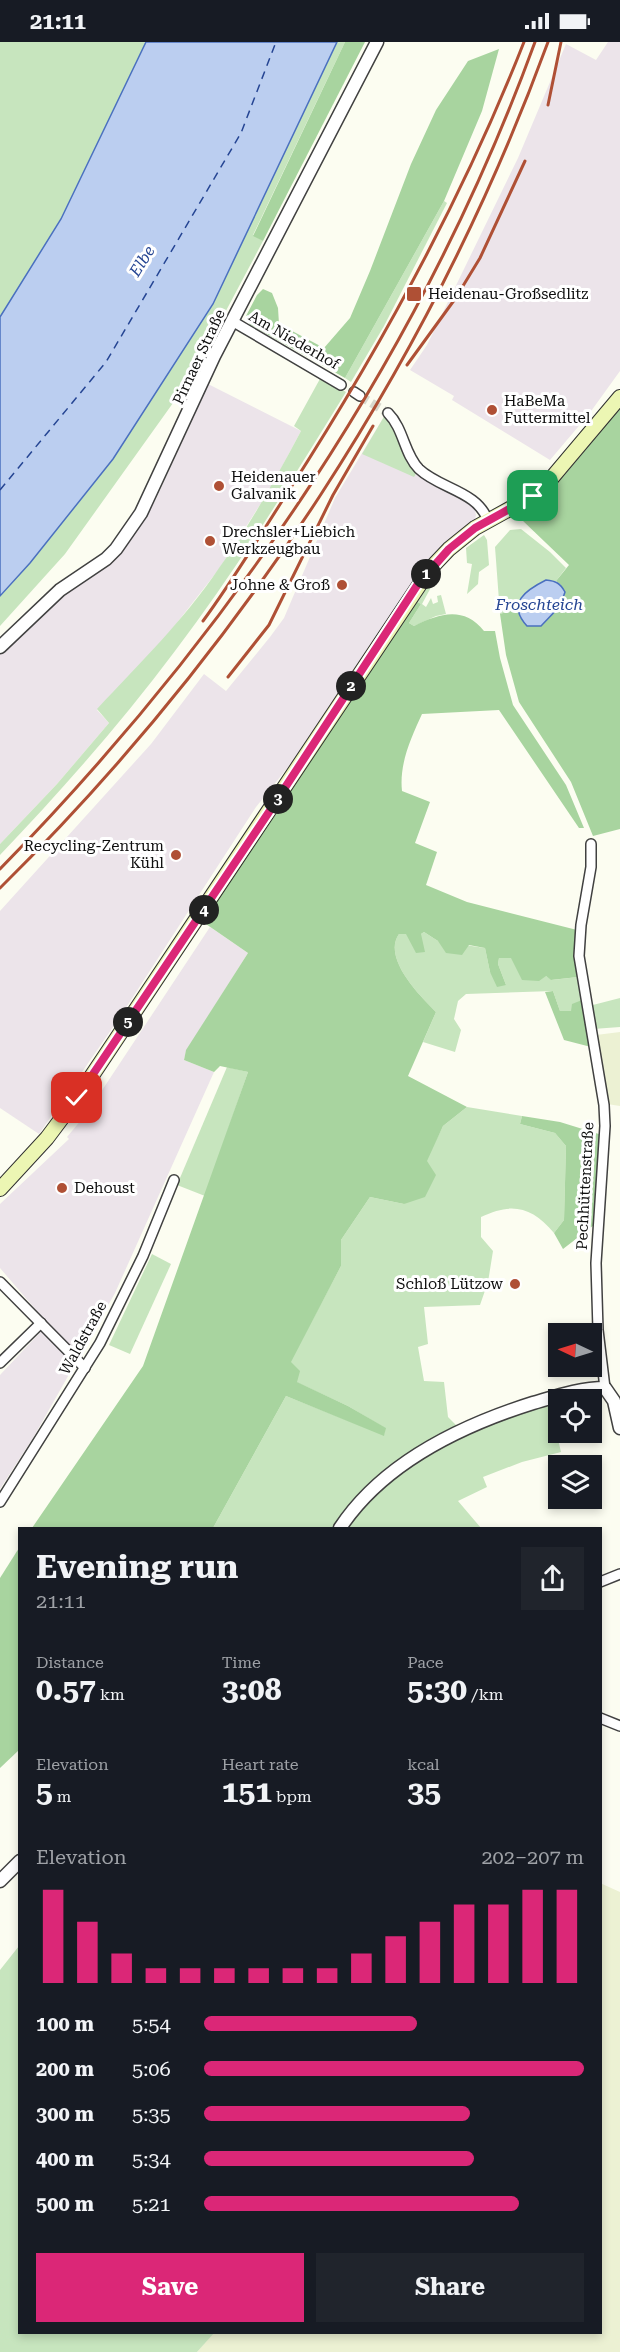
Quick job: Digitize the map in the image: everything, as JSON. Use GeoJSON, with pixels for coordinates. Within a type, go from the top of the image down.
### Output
{"type":"FeatureCollection","features":[{"type":"Feature","properties":{"kind":"main road"},"geometry":{"type":"LineString","coordinates":[[0,1189],[47,1138],[77,1098],[273,806],[418,584],[449,549],[488,521],[533,496],[550,480],[620,397]]}},
{"type":"Feature","properties":{"kind":"street","name":"Pirnaer Straße"},"geometry":{"type":"LineString","coordinates":[[0,647],[60,590],[106,559],[126,536],[151,497],[232,321],[377,42]]}},
{"type":"Feature","properties":{"kind":"street","name":"Am Niederhof"},"geometry":{"type":"LineString","coordinates":[[232,321],[341,385]]}},
{"type":"Feature","properties":{"kind":"street"},"geometry":{"type":"LineString","coordinates":[[388,413],[400,430],[412,459],[420,470],[477,504],[488,521]]}},
{"type":"Feature","properties":{"kind":"street","name":"Pechhüttenstraße"},"geometry":{"type":"LineString","coordinates":[[591,844],[591,867],[581,925],[579,956],[606,1135],[596,1263],[598,1330],[608,1391],[620,1428]]}},
{"type":"Feature","properties":{"kind":"street","name":"Waldstraße"},"geometry":{"type":"LineString","coordinates":[[0,1502],[100,1343],[143,1256],[174,1180]]}},
{"type":"Feature","properties":{"kind":"street"},"geometry":{"type":"LineString","coordinates":[[0,1281],[85,1368]]}},
{"type":"Feature","properties":{"kind":"street"},"geometry":{"type":"LineString","coordinates":[[0,1364],[41,1323]]}},
{"type":"Feature","properties":{"kind":"street"},"geometry":{"type":"LineString","coordinates":[[341,1527],[357,1505],[398,1468],[448,1438],[497,1415],[558,1395],[583,1389],[608,1391]]}},
{"type":"Feature","properties":{"kind":"street"},"geometry":{"type":"LineString","coordinates":[[602,1581],[620,1574]]}},
{"type":"Feature","properties":{"kind":"street"},"geometry":{"type":"LineString","coordinates":[[602,1720],[620,1726]]}},
{"type":"Feature","properties":{"kind":"street"},"geometry":{"type":"LineString","coordinates":[[0,1881],[18,1863]]}},
{"type":"Feature","properties":{"kind":"shaded area","name":"HaBeMa Futtermittel"},"geometry":{"type":"Polygon","coordinates":[[[608,42],[620,42],[620,371],[589,414],[550,460],[452,400],[454,396],[410,370],[427,345],[518,158],[566,44],[596,60],[608,42]]]}},
{"type":"Feature","properties":{"kind":"shaded area"},"geometry":{"type":"Polygon","coordinates":[[[208,384],[301,431],[270,489],[219,569],[165,638],[97,710],[109,723],[57,784],[0,844],[0,654],[51,605],[122,551],[155,501],[208,384]]]}},
{"type":"Feature","properties":{"kind":"shaded area"},"geometry":{"type":"Polygon","coordinates":[[[385,415],[425,478],[474,507],[476,515],[474,523],[456,537],[313,736],[256,807],[118,1020],[39,1134],[0,1108],[0,911],[151,744],[204,674],[226,691],[270,637],[284,618],[335,498],[385,415]]]}},
{"type":"Feature","properties":{"kind":"shaded area"},"geometry":{"type":"Polygon","coordinates":[[[210,927],[248,953],[186,1051],[184,1060],[214,1072],[115,1293],[33,1438],[0,1489],[0,1375],[48,1324],[0,1268],[0,1204],[69,1139],[67,1137],[87,1113],[210,927]]]}},
{"type":"Feature","properties":{"kind":"green space"},"geometry":{"type":"Polygon","coordinates":[[[0,42],[146,42],[61,219],[0,317],[0,42]]]}},
{"type":"Feature","properties":{"kind":"green space"},"geometry":{"type":"Polygon","coordinates":[[[337,42],[345,42],[253,235],[263,241],[211,339],[173,403],[65,554],[0,626],[0,596],[30,563],[113,459],[213,304],[337,42]]]}},
{"type":"Feature","properties":{"kind":"green space"},"geometry":{"type":"Polygon","coordinates":[[[345,42],[365,42],[263,241],[253,236],[345,42]]]}},
{"type":"Feature","properties":{"kind":"green space"},"geometry":{"type":"Polygon","coordinates":[[[499,49],[482,111],[444,201],[345,378],[249,324],[246,316],[257,295],[263,289],[272,293],[278,308],[279,324],[324,348],[350,318],[411,164],[436,110],[468,61],[499,49]]]}},
{"type":"Feature","properties":{"kind":"green space"},"geometry":{"type":"Polygon","coordinates":[[[444,201],[447,203],[384,326],[351,382],[345,378],[444,201]]]}},
{"type":"Feature","properties":{"kind":"green space"},"geometry":{"type":"Polygon","coordinates":[[[321,377],[346,392],[242,556],[198,620],[134,704],[0,855],[0,844],[57,784],[109,723],[97,709],[176,624],[230,552],[301,431],[294,426],[321,377]]]}},
{"type":"Feature","properties":{"kind":"green space"},"geometry":{"type":"Polygon","coordinates":[[[620,408],[620,829],[593,836],[571,782],[519,702],[506,655],[500,614],[519,608],[520,618],[561,585],[556,581],[569,565],[522,520],[521,511],[566,473],[620,408]]]}},
{"type":"Feature","properties":{"kind":"green space"},"geometry":{"type":"Polygon","coordinates":[[[385,415],[417,472],[414,477],[362,454],[385,415]]]}},
{"type":"Feature","properties":{"kind":"green space"},"geometry":{"type":"Polygon","coordinates":[[[521,529],[566,568],[556,581],[546,581],[519,604],[519,608],[500,614],[495,547],[510,530],[521,529]]]}},
{"type":"Feature","properties":{"kind":"green space"},"geometry":{"type":"Polygon","coordinates":[[[484,535],[487,540],[489,565],[479,572],[478,584],[467,594],[472,564],[467,563],[466,548],[484,535]]]}},
{"type":"Feature","properties":{"kind":"green space"},"geometry":{"type":"Polygon","coordinates":[[[435,575],[436,578],[422,604],[426,607],[431,598],[433,604],[438,602],[437,596],[441,595],[446,614],[414,626],[409,623],[421,604],[414,600],[429,579],[435,575]]]}},
{"type":"Feature","properties":{"kind":"green space"},"geometry":{"type":"Polygon","coordinates":[[[414,600],[421,604],[409,623],[414,626],[442,615],[451,614],[468,618],[484,631],[495,631],[513,705],[566,785],[584,828],[579,828],[499,710],[422,714],[407,751],[402,771],[402,791],[430,802],[415,843],[437,852],[426,885],[467,902],[577,930],[578,977],[551,980],[546,976],[539,981],[522,980],[511,958],[499,958],[498,964],[506,985],[497,987],[490,972],[485,948],[469,945],[462,955],[446,953],[438,941],[424,932],[421,934],[425,952],[416,953],[406,934],[399,934],[395,944],[395,954],[399,965],[413,987],[436,1012],[408,1076],[467,1107],[443,1126],[427,1161],[436,1175],[425,1197],[404,1204],[370,1197],[341,1240],[341,1266],[291,1362],[300,1371],[297,1382],[348,1406],[386,1428],[384,1436],[286,1396],[214,1527],[33,1527],[143,1366],[248,1072],[220,1066],[214,1072],[184,1060],[186,1050],[248,953],[203,922],[414,600]]]}},
{"type":"Feature","properties":{"kind":"green space"},"geometry":{"type":"Polygon","coordinates":[[[424,932],[438,941],[485,948],[490,972],[506,985],[498,964],[499,958],[511,957],[552,980],[578,977],[582,1000],[571,1011],[560,1011],[553,991],[466,994],[458,1001],[454,1019],[461,1030],[455,1052],[423,1042],[436,1012],[405,976],[395,954],[395,944],[399,934],[424,932]]]}},
{"type":"Feature","properties":{"kind":"green space"},"geometry":{"type":"Polygon","coordinates":[[[553,991],[560,1011],[571,1011],[572,1004],[582,1000],[591,1047],[564,1040],[545,992],[553,991]]]}},
{"type":"Feature","properties":{"kind":"green space"},"geometry":{"type":"Polygon","coordinates":[[[620,998],[620,1027],[593,1029],[589,1006],[620,998]]]}},
{"type":"Feature","properties":{"kind":"green space"},"geometry":{"type":"Polygon","coordinates":[[[620,1032],[620,1106],[607,1104],[596,1035],[620,1032]]]}},
{"type":"Feature","properties":{"kind":"green space"},"geometry":{"type":"Polygon","coordinates":[[[227,1067],[248,1072],[205,1196],[177,1185],[227,1067]]]}},
{"type":"Feature","properties":{"kind":"green space"},"geometry":{"type":"Polygon","coordinates":[[[467,1107],[522,1116],[520,1124],[555,1133],[566,1146],[564,1220],[554,1233],[538,1217],[521,1210],[502,1210],[481,1217],[481,1237],[493,1251],[488,1282],[480,1305],[424,1307],[428,1344],[418,1347],[424,1381],[444,1382],[448,1417],[457,1426],[388,1470],[358,1496],[334,1527],[214,1527],[286,1396],[384,1435],[385,1428],[348,1406],[296,1382],[290,1362],[341,1266],[341,1240],[370,1197],[404,1204],[443,1126],[467,1107]]]}},
{"type":"Feature","properties":{"kind":"green space"},"geometry":{"type":"Polygon","coordinates":[[[522,1116],[560,1122],[602,1135],[594,1225],[563,1249],[554,1233],[564,1220],[566,1146],[555,1133],[520,1124],[522,1116]]]}},
{"type":"Feature","properties":{"kind":"green space"},"geometry":{"type":"Polygon","coordinates":[[[152,1254],[171,1264],[130,1354],[109,1345],[152,1254]]]}},
{"type":"Feature","properties":{"kind":"green space"},"geometry":{"type":"Polygon","coordinates":[[[548,1402],[548,1443],[559,1443],[561,1452],[522,1462],[483,1477],[487,1487],[458,1501],[480,1527],[345,1527],[376,1492],[425,1455],[497,1419],[548,1402]]]}},
{"type":"Feature","properties":{"kind":"green space"},"geometry":{"type":"Polygon","coordinates":[[[18,1550],[18,1751],[0,1768],[0,1578],[18,1550]]]}},
{"type":"Feature","properties":{"kind":"green space"},"geometry":{"type":"Polygon","coordinates":[[[602,1884],[620,1892],[620,2352],[197,2352],[212,2334],[602,2334],[602,1884]]]}},
{"type":"Feature","properties":{"kind":"green space"},"geometry":{"type":"Polygon","coordinates":[[[18,1947],[18,2334],[213,2334],[197,2352],[0,2352],[0,1970],[18,1947]]]}},
{"type":"Feature","properties":{"kind":"water","name":"Elbe"},"geometry":{"type":"Polygon","coordinates":[[[146,42],[337,42],[213,304],[113,459],[30,563],[0,596],[0,317],[61,219],[146,42]]]}},
{"type":"Feature","properties":{"kind":"water","name":"Froschteich"},"geometry":{"type":"Polygon","coordinates":[[[546,580],[557,583],[565,592],[560,606],[541,626],[527,626],[518,611],[521,598],[546,580]]]}},
{"type":"Feature","properties":{"kind":"ferry route"},"geometry":{"type":"LineString","coordinates":[[0,490],[106,362],[241,133],[276,42]]}},
{"type":"Feature","properties":{"kind":"tunnel"},"geometry":{"type":"LineString","coordinates":[[360,396],[388,413]]}},
{"type":"Feature","properties":{"kind":"railway"},"geometry":{"type":"LineString","coordinates":[[203,621],[322,438],[387,328],[474,159],[524,42]]}},
{"type":"Feature","properties":{"kind":"railway"},"geometry":{"type":"LineString","coordinates":[[0,869],[84,779],[165,684],[241,586],[311,484],[377,378],[436,269],[489,157],[535,42]]}},
{"type":"Feature","properties":{"kind":"railway"},"geometry":{"type":"LineString","coordinates":[[0,888],[88,797],[171,700],[248,600],[320,495],[387,386],[447,275],[501,160],[548,42]]}},
{"type":"Feature","properties":{"kind":"railway"},"geometry":{"type":"LineString","coordinates":[[548,105],[561,42]]}},
{"type":"Feature","properties":{"kind":"railway"},"geometry":{"type":"LineString","coordinates":[[407,365],[455,299],[480,258],[525,161]]}},
{"type":"Feature","properties":{"kind":"railway"},"geometry":{"type":"LineString","coordinates":[[228,677],[269,625],[333,495],[373,426]]}},
{"type":"Feature","properties":{"kind":"place","name":"Heidenau-Großsedlitz"},"geometry":{"type":"Point","coordinates":[414,294]}},
{"type":"Feature","properties":{"kind":"place","name":"HaBeMa Futtermittel"},"geometry":{"type":"Point","coordinates":[492,410]}},
{"type":"Feature","properties":{"kind":"place","name":"Heidenauer Galvanik"},"geometry":{"type":"Point","coordinates":[219,486]}},
{"type":"Feature","properties":{"kind":"place","name":"Drechsler+Liebich Werkzeugbau"},"geometry":{"type":"Point","coordinates":[210,541]}},
{"type":"Feature","properties":{"kind":"place","name":"Johne & Groß"},"geometry":{"type":"Point","coordinates":[342,585]}},
{"type":"Feature","properties":{"kind":"place","name":"Recycling-Zentrum Kühl"},"geometry":{"type":"Point","coordinates":[176,855]}},
{"type":"Feature","properties":{"kind":"place","name":"Dehoust"},"geometry":{"type":"Point","coordinates":[62,1188]}},
{"type":"Feature","properties":{"kind":"place","name":"Schloß Lützow"},"geometry":{"type":"Point","coordinates":[515,1284]}},
{"type":"Feature","properties":{"kind":"route"},"geometry":{"type":"LineString","coordinates":[[77,1098],[273,806],[418,584],[449,549],[475,528],[533,496]]}}]}
